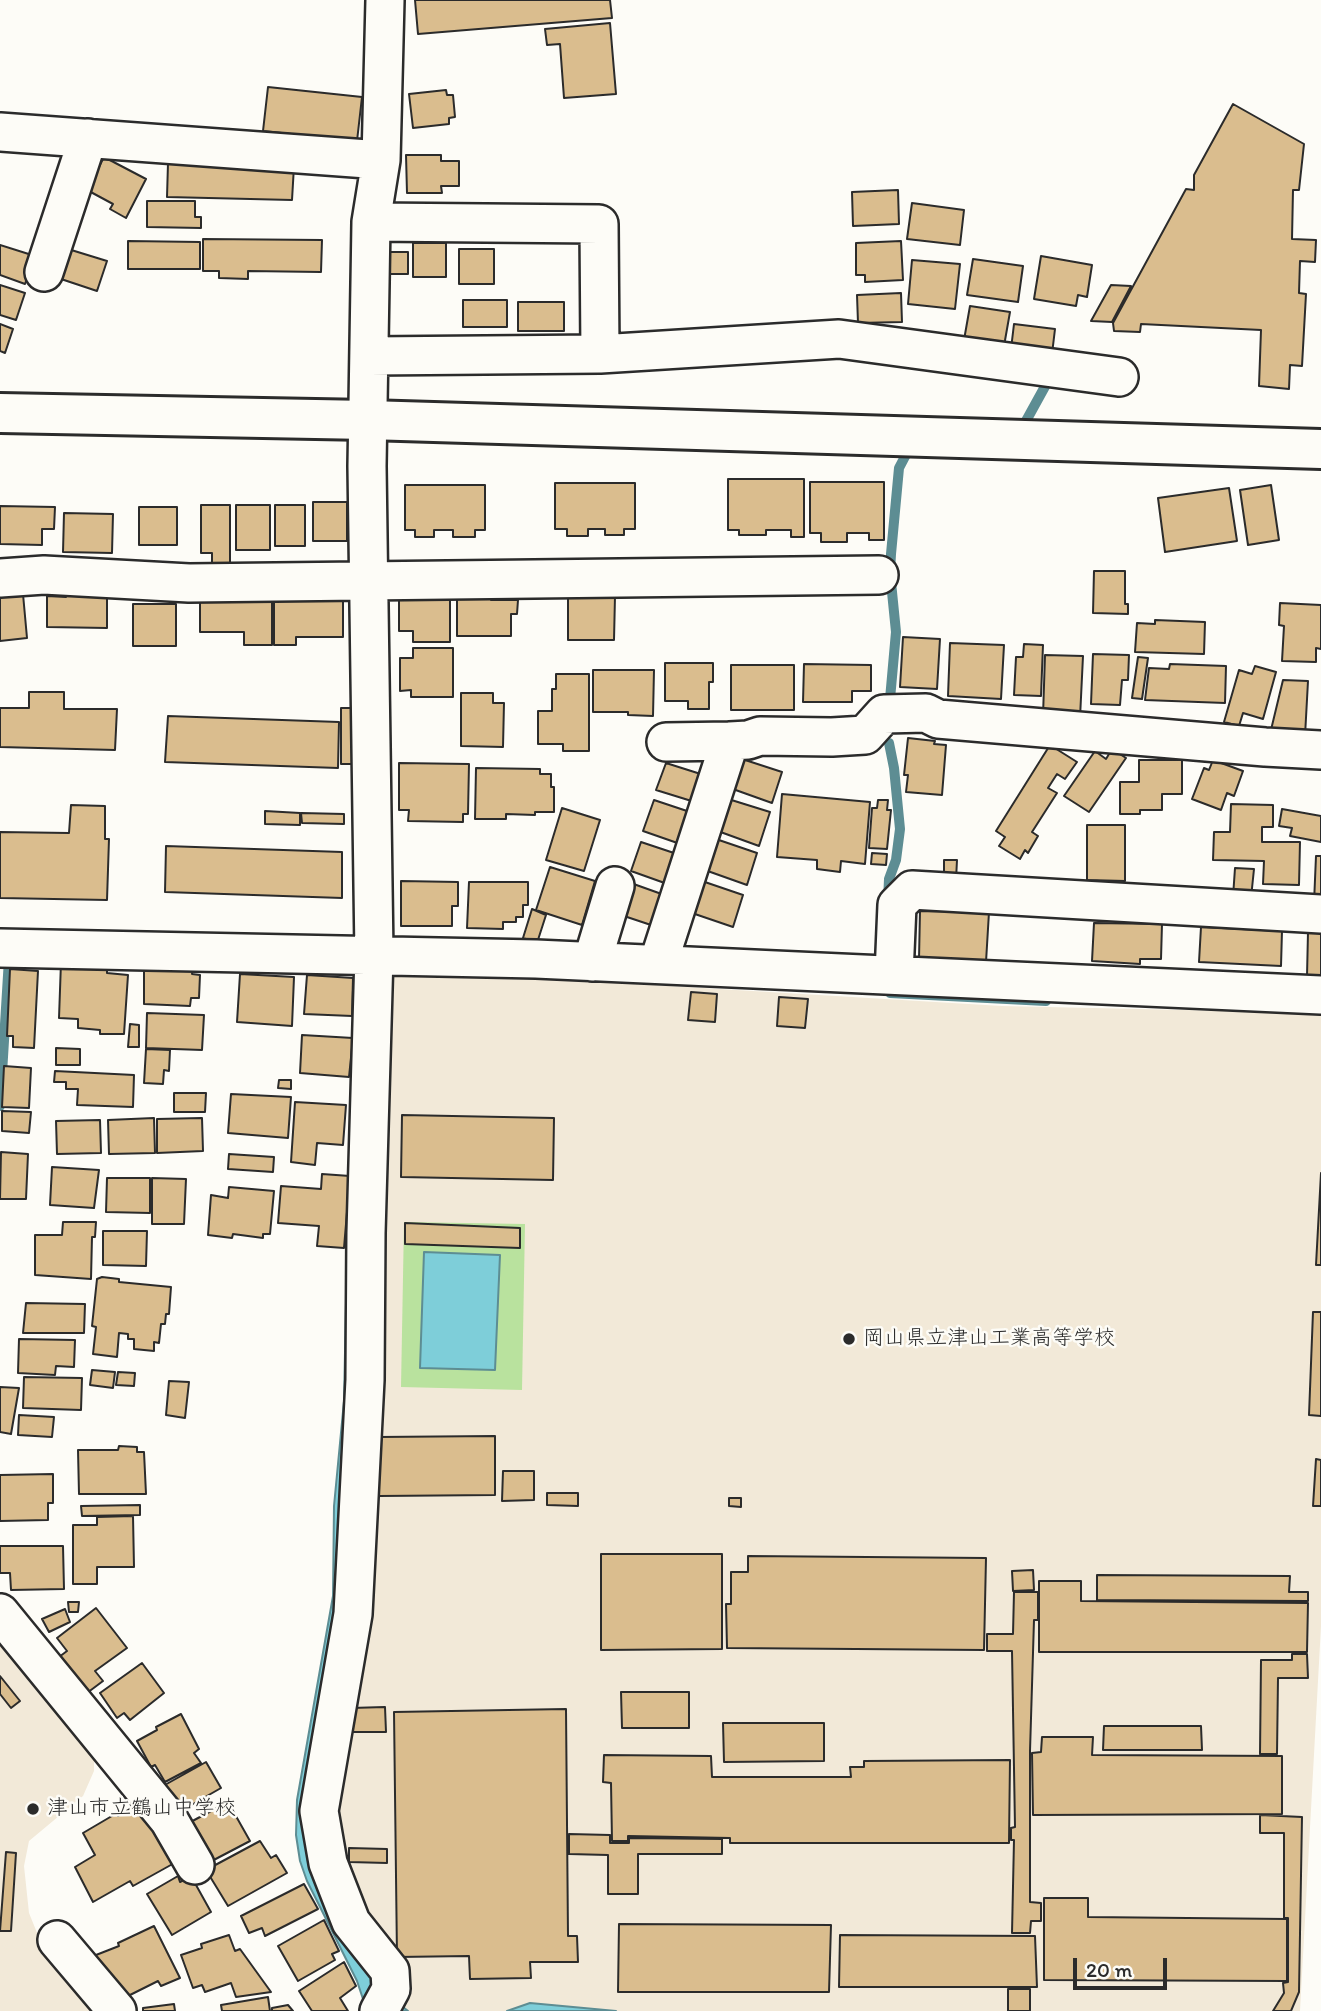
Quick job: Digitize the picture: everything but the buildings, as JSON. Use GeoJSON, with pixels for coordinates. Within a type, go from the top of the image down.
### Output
{"type":"FeatureCollection","features":[{"type":"Feature","properties":{"kind":"street"},"geometry":{"type":"LineString","coordinates":[[385,0],[380,160],[371,222],[369,582],[374,955],[366,1233],[365,1380],[354,1614],[319,1811],[328,1863],[351,1923],[390,1971],[385,2000]]}},
{"type":"Feature","properties":{"kind":"street"},"geometry":{"type":"LineString","coordinates":[[0,132],[380,160]]}},
{"type":"Feature","properties":{"kind":"street"},"geometry":{"type":"LineString","coordinates":[[44,272],[88,138]]}},
{"type":"Feature","properties":{"kind":"street"},"geometry":{"type":"LineString","coordinates":[[371,222],[599,225],[600,354]]}},
{"type":"Feature","properties":{"kind":"street"},"geometry":{"type":"LineString","coordinates":[[370,356],[600,354],[839,339],[1119,377]]}},
{"type":"Feature","properties":{"kind":"street"},"geometry":{"type":"LineString","coordinates":[[0,413],[369,420],[1321,449]]}},
{"type":"Feature","properties":{"kind":"street"},"geometry":{"type":"LineString","coordinates":[[0,578],[44,575],[190,583],[879,575]]}},
{"type":"Feature","properties":{"kind":"street"},"geometry":{"type":"LineString","coordinates":[[666,742],[748,740],[760,736],[866,735],[884,714],[926,713],[938,719],[1321,750]]}},
{"type":"Feature","properties":{"kind":"street"},"geometry":{"type":"LineString","coordinates":[[658,964],[730,741]]}},
{"type":"Feature","properties":{"kind":"street"},"geometry":{"type":"LineString","coordinates":[[592,962],[615,886]]}},
{"type":"Feature","properties":{"kind":"street"},"geometry":{"type":"LineString","coordinates":[[894,975],[897,905],[912,890],[1321,914]]}},
{"type":"Feature","properties":{"kind":"street"},"geometry":{"type":"LineString","coordinates":[[0,947],[658,964],[1321,995]]}},
{"type":"Feature","properties":{"kind":"street"},"geometry":{"type":"LineString","coordinates":[[0,1613],[169,1820],[195,1866]]}},
{"type":"Feature","properties":{"kind":"street"},"geometry":{"type":"LineString","coordinates":[[57,1940],[117,2011]]}},
{"type":"Feature","properties":{"kind":"shaded area","name":"岡山県立津山工業高等学校"},"geometry":{"type":"Polygon","coordinates":[[[393,974],[470,974],[1002,1006],[1321,1013],[1321,1626],[1300,2011],[393,2011],[333,1821],[384,993],[393,974]]]}},
{"type":"Feature","properties":{"kind":"shaded area","name":"津山市立鶴山中学校"},"geometry":{"type":"Polygon","coordinates":[[[0,1630],[94,1752],[94,1771],[83,1796],[29,1841],[24,1866],[29,1913],[44,1950],[96,2011],[0,2011],[0,1630]]]}},
{"type":"Feature","properties":{"kind":"green space"},"geometry":{"type":"Polygon","coordinates":[[[404,1222],[525,1224],[522,1390],[401,1387],[404,1222]]]}},
{"type":"Feature","properties":{"kind":"water"},"geometry":{"type":"Polygon","coordinates":[[[424,1252],[500,1255],[495,1370],[420,1368],[424,1252]]]}},
{"type":"Feature","properties":{"kind":"water"},"geometry":{"type":"Polygon","coordinates":[[[362,1254],[361,1392],[312,1814],[377,1986],[408,2011],[367,2011],[357,1981],[307,1881],[300,1861],[296,1835],[297,1800],[333,1596],[334,1506],[344,1401],[347,1255],[362,1254]]]}},
{"type":"Feature","properties":{"kind":"water"},"geometry":{"type":"Polygon","coordinates":[[[530,2003],[616,2011],[507,2011],[530,2003]]]}},
{"type":"Feature","properties":{"kind":"waterway"},"geometry":{"type":"LineString","coordinates":[[1021,430],[1048,381]]}},
{"type":"Feature","properties":{"kind":"waterway"},"geometry":{"type":"LineString","coordinates":[[890,699],[896,632],[890,572],[891,554],[899,468],[910,447]]}},
{"type":"Feature","properties":{"kind":"waterway"},"geometry":{"type":"LineString","coordinates":[[888,901],[889,879],[896,860],[900,829],[889,743]]}},
{"type":"Feature","properties":{"kind":"waterway"},"geometry":{"type":"LineString","coordinates":[[0,1106],[9,959]]}},
{"type":"Feature","properties":{"kind":"waterway"},"geometry":{"type":"LineString","coordinates":[[890,993],[1046,1001]]}},
{"type":"Feature","properties":{"kind":"place","name":"岡山県立津山工業高等学校"},"geometry":{"type":"Point","coordinates":[849,1339]}},
{"type":"Feature","properties":{"kind":"place","name":"津山市立鶴山中学校"},"geometry":{"type":"Point","coordinates":[33,1809]}}]}
